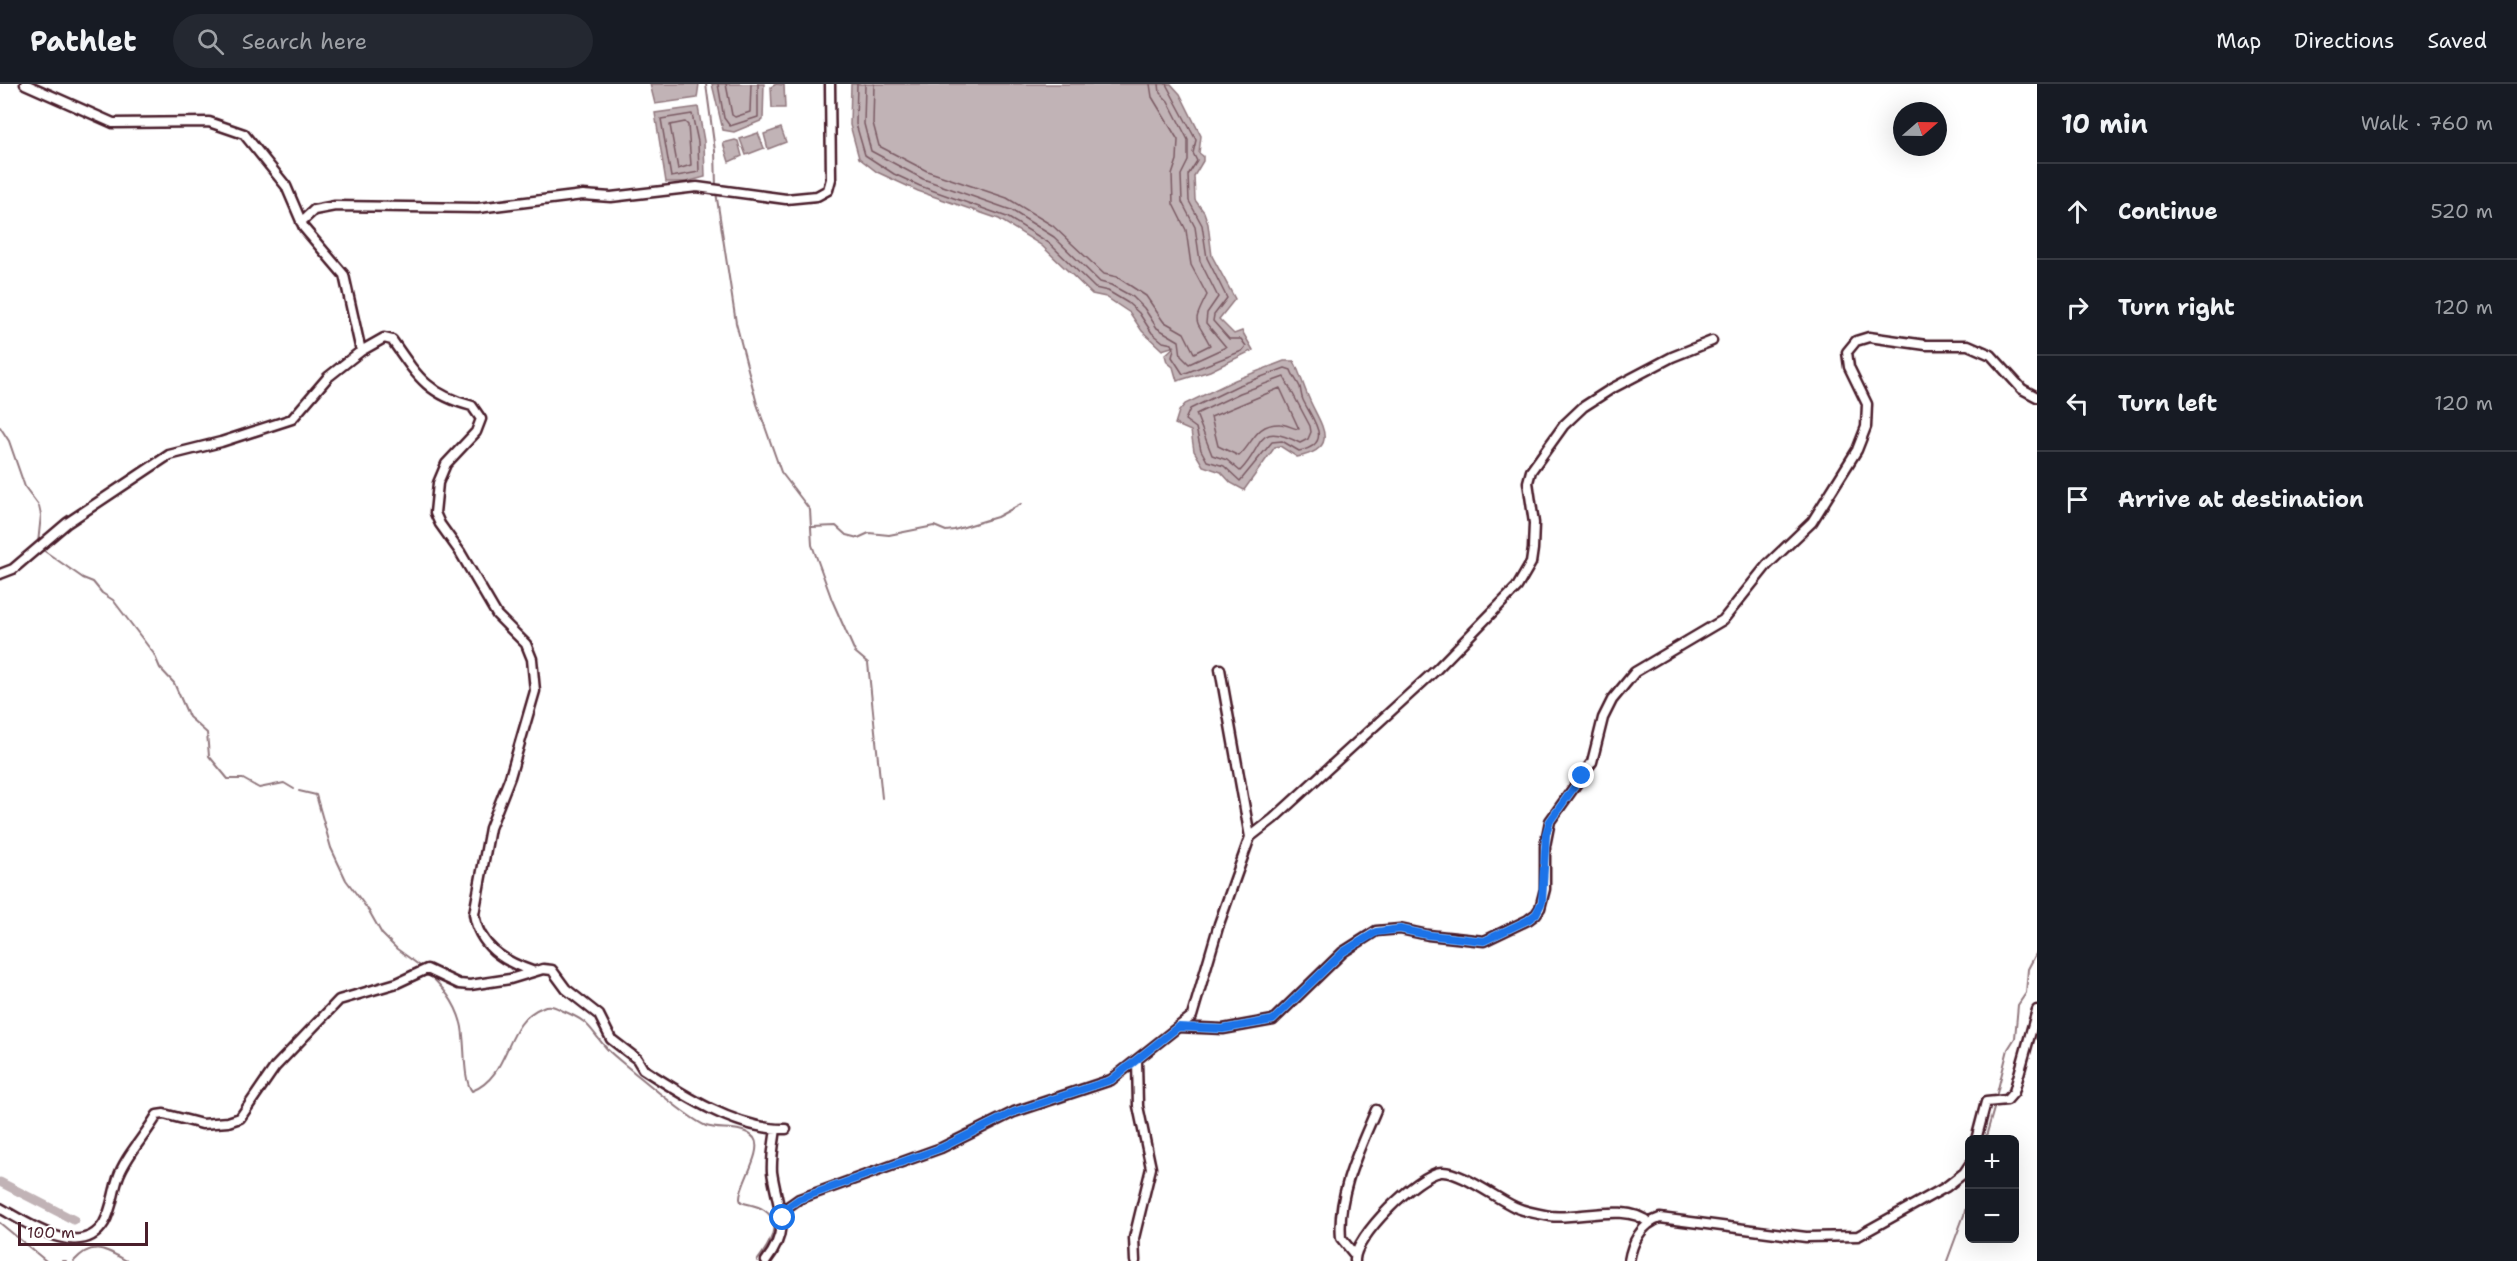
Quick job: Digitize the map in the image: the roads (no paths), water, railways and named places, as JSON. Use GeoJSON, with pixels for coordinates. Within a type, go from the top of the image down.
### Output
{"type":"FeatureCollection","features":[{"type":"Feature","properties":{"kind":"street"},"geometry":{"type":"LineString","coordinates":[[25,84],[113,123],[209,122],[234,129],[249,140],[286,186],[301,222],[344,274],[361,351]]}},
{"type":"Feature","properties":{"kind":"street"},"geometry":{"type":"LineString","coordinates":[[301,222],[314,210],[334,206],[478,208],[583,195],[610,197],[697,187],[726,189],[771,199],[817,196],[828,189],[831,179],[830,84]]}},
{"type":"Feature","properties":{"kind":"street"},"geometry":{"type":"LineString","coordinates":[[0,574],[13,569],[67,523],[169,454],[221,442],[292,419],[334,372],[380,339],[387,337],[392,340],[435,393],[456,404],[472,406],[481,419],[476,432],[446,464],[438,483],[435,513],[492,609],[526,644],[532,659],[533,703],[521,733],[510,777],[490,828],[474,914],[476,925],[488,946],[503,958],[532,971]]}},
{"type":"Feature","properties":{"kind":"street"},"geometry":{"type":"LineString","coordinates":[[1178,1027],[1223,1029],[1273,1020],[1343,952],[1376,932],[1400,929],[1428,935],[1484,941],[1536,914],[1545,889],[1546,834],[1550,821],[1592,762],[1602,718],[1612,700],[1635,672],[1723,620],[1762,570],[1812,522],[1857,450],[1863,437],[1867,416],[1864,395],[1848,362],[1847,352],[1856,341],[1869,337],[1926,345],[1968,345],[1991,355],[2022,389],[2037,397]]}},
{"type":"Feature","properties":{"kind":"street"},"geometry":{"type":"LineString","coordinates":[[1250,837],[1274,819],[1437,669],[1517,587],[1531,563],[1533,549],[1533,512],[1528,482],[1532,471],[1564,425],[1598,397],[1672,357],[1712,341]]}},
{"type":"Feature","properties":{"kind":"street"},"geometry":{"type":"LineString","coordinates":[[766,1261],[779,1236],[783,1218],[789,1206],[799,1199],[941,1148],[1014,1112],[1101,1084],[1137,1061],[1192,1016],[1219,924],[1250,837],[1220,669]]}},
{"type":"Feature","properties":{"kind":"street"},"geometry":{"type":"LineString","coordinates":[[0,1208],[56,1236],[74,1239],[91,1236],[107,1217],[123,1168],[150,1130],[157,1115],[164,1114],[202,1124],[228,1122],[240,1118],[275,1067],[339,1000],[397,983],[427,969],[459,984],[470,985],[510,979],[532,971],[552,970],[566,989],[599,1015],[618,1046],[637,1059],[643,1069],[704,1107],[776,1129],[786,1129]]}},
{"type":"Feature","properties":{"kind":"street"},"geometry":{"type":"LineString","coordinates":[[1977,1135],[1986,1102],[2007,1100],[2014,1092],[2037,1010]]}},
{"type":"Feature","properties":{"kind":"street"},"geometry":{"type":"LineString","coordinates":[[1135,1261],[1134,1238],[1151,1168],[1138,1106],[1137,1061]]}},
{"type":"Feature","properties":{"kind":"street"},"geometry":{"type":"LineString","coordinates":[[1376,1110],[1355,1160],[1341,1207],[1341,1238],[1355,1257],[1388,1209],[1426,1179],[1439,1172],[1453,1174],[1528,1212],[1563,1218],[1601,1213],[1618,1214],[1645,1219],[1649,1223]]}},
{"type":"Feature","properties":{"kind":"street"},"geometry":{"type":"LineString","coordinates":[[776,1129],[772,1169],[783,1218]]}},
{"type":"Feature","properties":{"kind":"street"},"geometry":{"type":"LineString","coordinates":[[1629,1261],[1631,1248],[1649,1223],[1660,1218],[1806,1237],[1858,1236],[1946,1187],[1965,1172]]}},
{"type":"Feature","properties":{"kind":"water"},"geometry":{"type":"Polygon","coordinates":[[[650,84],[699,84],[697,98],[655,104],[650,84]]]}},
{"type":"Feature","properties":{"kind":"water"},"geometry":{"type":"Polygon","coordinates":[[[712,84],[764,84],[763,120],[734,132],[723,130],[712,84]]]}},
{"type":"Feature","properties":{"kind":"water"},"geometry":{"type":"Polygon","coordinates":[[[776,84],[784,85],[785,108],[772,108],[771,87],[776,84]]]}},
{"type":"Feature","properties":{"kind":"water"},"geometry":{"type":"Polygon","coordinates":[[[851,84],[1171,84],[1180,94],[1201,136],[1199,153],[1203,156],[1203,161],[1194,176],[1195,200],[1204,212],[1208,224],[1212,256],[1235,299],[1219,319],[1234,334],[1242,331],[1253,350],[1210,371],[1177,381],[1173,367],[1167,362],[1165,355],[1175,346],[1162,350],[1142,331],[1130,313],[1106,297],[1092,294],[1041,245],[999,219],[918,191],[877,172],[859,158],[850,125],[851,84]]]}},
{"type":"Feature","properties":{"kind":"water"},"geometry":{"type":"Polygon","coordinates":[[[698,107],[704,141],[705,177],[686,182],[666,182],[655,113],[698,107]]]}},
{"type":"Feature","properties":{"kind":"water"},"geometry":{"type":"Polygon","coordinates":[[[781,128],[786,142],[768,149],[764,134],[781,128]]]}},
{"type":"Feature","properties":{"kind":"water"},"geometry":{"type":"Polygon","coordinates":[[[758,133],[764,148],[746,155],[740,139],[758,133]]]}},
{"type":"Feature","properties":{"kind":"water"},"geometry":{"type":"Polygon","coordinates":[[[738,141],[742,156],[729,162],[723,143],[738,141]]]}},
{"type":"Feature","properties":{"kind":"water"},"geometry":{"type":"Polygon","coordinates":[[[1284,361],[1294,361],[1321,424],[1324,441],[1311,453],[1297,457],[1280,446],[1275,447],[1244,490],[1231,483],[1221,472],[1203,466],[1194,451],[1191,431],[1175,424],[1179,411],[1185,404],[1235,380],[1284,361]]]}},
{"type":"Feature","properties":{"kind":"waterway"},"geometry":{"type":"LineString","coordinates":[[706,84],[715,151],[716,186]]}},
{"type":"Feature","properties":{"kind":"waterway"},"geometry":{"type":"LineString","coordinates":[[716,192],[736,323],[757,404],[781,472],[810,510],[812,545],[832,600],[855,652],[868,663],[882,798]]}},
{"type":"Feature","properties":{"kind":"waterway"},"geometry":{"type":"LineString","coordinates":[[0,427],[9,441],[25,487],[39,506],[41,515],[38,543]]}},
{"type":"Feature","properties":{"kind":"waterway"},"geometry":{"type":"LineString","coordinates":[[812,527],[836,526],[846,535],[858,538],[869,533],[889,535],[934,526],[946,531],[997,517],[1021,504]]}},
{"type":"Feature","properties":{"kind":"waterway"},"geometry":{"type":"LineString","coordinates":[[43,550],[83,578],[93,582],[102,593],[113,600],[154,654],[160,668],[174,683],[189,717],[207,733],[209,756],[228,779],[243,779],[259,788],[284,783],[294,789]]}},
{"type":"Feature","properties":{"kind":"waterway"},"geometry":{"type":"LineString","coordinates":[[299,791],[316,795],[331,848],[346,880],[369,911],[382,934],[397,949],[423,968]]}},
{"type":"Feature","properties":{"kind":"waterway"},"geometry":{"type":"LineString","coordinates":[[1996,1097],[2008,1049],[2015,1038],[2018,1005],[2026,993],[2028,969],[2037,952]]}},
{"type":"Feature","properties":{"kind":"waterway"},"geometry":{"type":"LineString","coordinates":[[428,973],[448,995],[458,1015],[462,1030],[465,1069],[472,1091],[485,1083],[494,1073],[521,1024],[530,1014],[545,1006],[550,1006],[584,1022],[611,1053],[689,1116],[706,1126],[744,1131],[754,1138],[756,1151],[740,1199],[741,1202],[764,1210],[773,1221],[772,1235],[757,1261]]}},
{"type":"Feature","properties":{"kind":"waterway"},"geometry":{"type":"LineString","coordinates":[[1986,1135],[1995,1105]]}},
{"type":"Feature","properties":{"kind":"waterway"},"geometry":{"type":"LineString","coordinates":[[0,1182],[74,1220]]}},
{"type":"Feature","properties":{"kind":"waterway"},"geometry":{"type":"LineString","coordinates":[[1947,1261],[1965,1211]]}},
{"type":"Feature","properties":{"kind":"waterway"},"geometry":{"type":"LineString","coordinates":[[0,1223],[46,1261]]}},
{"type":"Feature","properties":{"kind":"waterway"},"geometry":{"type":"LineString","coordinates":[[74,1261],[87,1250],[93,1249],[106,1250],[127,1261]]}}]}
